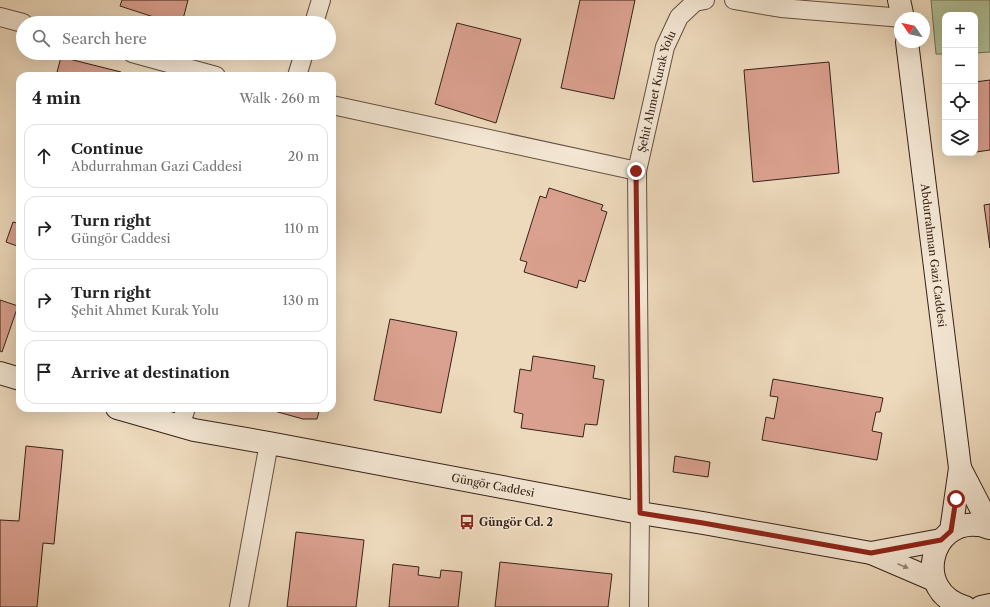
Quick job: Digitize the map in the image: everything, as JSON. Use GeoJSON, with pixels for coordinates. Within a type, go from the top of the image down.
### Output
{"type":"FeatureCollection","features":[{"type":"Feature","properties":{"kind":"main road"},"geometry":{"type":"LineString","coordinates":[[899,0],[902,12]]}},
{"type":"Feature","properties":{"kind":"main road","name":"Abdurrahman Gazi Caddesi"},"geometry":{"type":"LineString","coordinates":[[908,48],[960,468],[946,536],[934,553],[932,566],[934,580]]}},
{"type":"Feature","properties":{"kind":"main road"},"geometry":{"type":"LineString","coordinates":[[0,373],[16,378]]}},
{"type":"Feature","properties":{"kind":"main road","name":"Güngör Caddesi"},"geometry":{"type":"LineString","coordinates":[[146,412],[183,417],[194,430],[640,513],[711,524],[871,553],[934,580]]}},
{"type":"Feature","properties":{"kind":"main road","name":"Abdurrahman Gazi Caddesi"},"geometry":{"type":"LineString","coordinates":[[960,468],[990,527]]}},
{"type":"Feature","properties":{"kind":"main road","name":"Güngör Caddesi"},"geometry":{"type":"LineString","coordinates":[[871,553],[946,536],[964,526],[978,524],[990,527]]}},
{"type":"Feature","properties":{"kind":"main road"},"geometry":{"type":"LineString","coordinates":[[934,580],[940,592],[956,605]]}},
{"type":"Feature","properties":{"kind":"main road"},"geometry":{"type":"LineString","coordinates":[[981,607],[990,606]]}},
{"type":"Feature","properties":{"kind":"street"},"geometry":{"type":"LineString","coordinates":[[316,16],[321,0]]}},
{"type":"Feature","properties":{"kind":"street","name":"Şehit Ahmet Kurak Yolu"},"geometry":{"type":"LineString","coordinates":[[639,607],[640,513],[636,171],[665,47],[679,17],[695,2],[705,0]]}},
{"type":"Feature","properties":{"kind":"street"},"geometry":{"type":"LineString","coordinates":[[734,0],[781,8],[894,17]]}},
{"type":"Feature","properties":{"kind":"street"},"geometry":{"type":"LineString","coordinates":[[0,17],[16,21]]}},
{"type":"Feature","properties":{"kind":"street"},"geometry":{"type":"LineString","coordinates":[[158,60],[201,72]]}},
{"type":"Feature","properties":{"kind":"street"},"geometry":{"type":"LineString","coordinates":[[298,72],[302,60]]}},
{"type":"Feature","properties":{"kind":"street"},"geometry":{"type":"LineString","coordinates":[[336,106],[636,171]]}},
{"type":"Feature","properties":{"kind":"street"},"geometry":{"type":"LineString","coordinates":[[239,607],[269,443]]}},
{"type":"Feature","properties":{"kind":"green space"},"geometry":{"type":"Polygon","coordinates":[[[931,0],[990,0],[990,52],[978,53],[978,12],[942,12],[942,54],[936,54],[931,0]]]}},
{"type":"Feature","properties":{"kind":"building"},"geometry":{"type":"Polygon","coordinates":[[[122,0],[188,0],[184,16],[151,16],[120,6],[122,0]]]}},
{"type":"Feature","properties":{"kind":"building"},"geometry":{"type":"Polygon","coordinates":[[[580,0],[635,0],[614,99],[561,88],[580,0]]]}},
{"type":"Feature","properties":{"kind":"building"},"geometry":{"type":"Polygon","coordinates":[[[457,23],[521,39],[496,123],[435,104],[457,23]]]}},
{"type":"Feature","properties":{"kind":"building"},"geometry":{"type":"Polygon","coordinates":[[[60,60],[73,60],[121,72],[57,72],[60,60]]]}},
{"type":"Feature","properties":{"kind":"building"},"geometry":{"type":"Polygon","coordinates":[[[829,62],[839,173],[753,182],[744,70],[829,62]]]}},
{"type":"Feature","properties":{"kind":"building"},"geometry":{"type":"Polygon","coordinates":[[[990,80],[990,150],[978,152],[978,84],[978,82],[990,80]]]}},
{"type":"Feature","properties":{"kind":"building"},"geometry":{"type":"Polygon","coordinates":[[[549,188],[603,205],[601,210],[607,212],[585,282],[579,280],[577,288],[524,272],[527,262],[520,260],[540,196],[546,198],[549,188]]]}},
{"type":"Feature","properties":{"kind":"building"},"geometry":{"type":"Polygon","coordinates":[[[990,204],[990,248],[984,205],[990,204]]]}},
{"type":"Feature","properties":{"kind":"building"},"geometry":{"type":"Polygon","coordinates":[[[13,222],[16,223],[16,246],[6,242],[13,222]]]}},
{"type":"Feature","properties":{"kind":"building"},"geometry":{"type":"Polygon","coordinates":[[[0,300],[16,305],[16,312],[2,352],[0,351],[0,300]]]}},
{"type":"Feature","properties":{"kind":"building"},"geometry":{"type":"Polygon","coordinates":[[[390,319],[457,332],[441,413],[374,400],[390,319]]]}},
{"type":"Feature","properties":{"kind":"building"},"geometry":{"type":"Polygon","coordinates":[[[533,356],[595,366],[593,378],[604,380],[597,425],[585,424],[583,437],[521,428],[523,414],[514,412],[520,369],[531,371],[533,356]]]}},
{"type":"Feature","properties":{"kind":"building"},"geometry":{"type":"Polygon","coordinates":[[[773,379],[883,398],[880,412],[876,412],[872,431],[882,433],[877,460],[762,440],[766,417],[774,419],[778,397],[770,396],[773,379]]]}},
{"type":"Feature","properties":{"kind":"building"},"geometry":{"type":"Polygon","coordinates":[[[278,412],[319,412],[317,419],[303,419],[278,412]]]}},
{"type":"Feature","properties":{"kind":"building"},"geometry":{"type":"Polygon","coordinates":[[[26,446],[63,450],[54,544],[43,543],[37,607],[0,607],[0,520],[19,521],[26,446]]]}},
{"type":"Feature","properties":{"kind":"building"},"geometry":{"type":"Polygon","coordinates":[[[675,456],[710,462],[708,477],[673,472],[675,456]]]}},
{"type":"Feature","properties":{"kind":"building"},"geometry":{"type":"Polygon","coordinates":[[[296,532],[364,540],[356,607],[287,607],[296,532]]]}},
{"type":"Feature","properties":{"kind":"building"},"geometry":{"type":"Polygon","coordinates":[[[500,562],[612,574],[608,607],[495,607],[500,562]]]}},
{"type":"Feature","properties":{"kind":"building"},"geometry":{"type":"Polygon","coordinates":[[[393,564],[419,567],[418,575],[440,578],[441,570],[462,572],[458,607],[389,607],[393,564]]]}},
{"type":"Feature","properties":{"kind":"place","name":"Güngör Cd. 2"},"geometry":{"type":"Point","coordinates":[467,522]}},
{"type":"Feature","properties":{"kind":"route"},"geometry":{"type":"LineString","coordinates":[[636,171],[640,513],[871,553],[941,540],[951,531],[956,499]]}}]}
